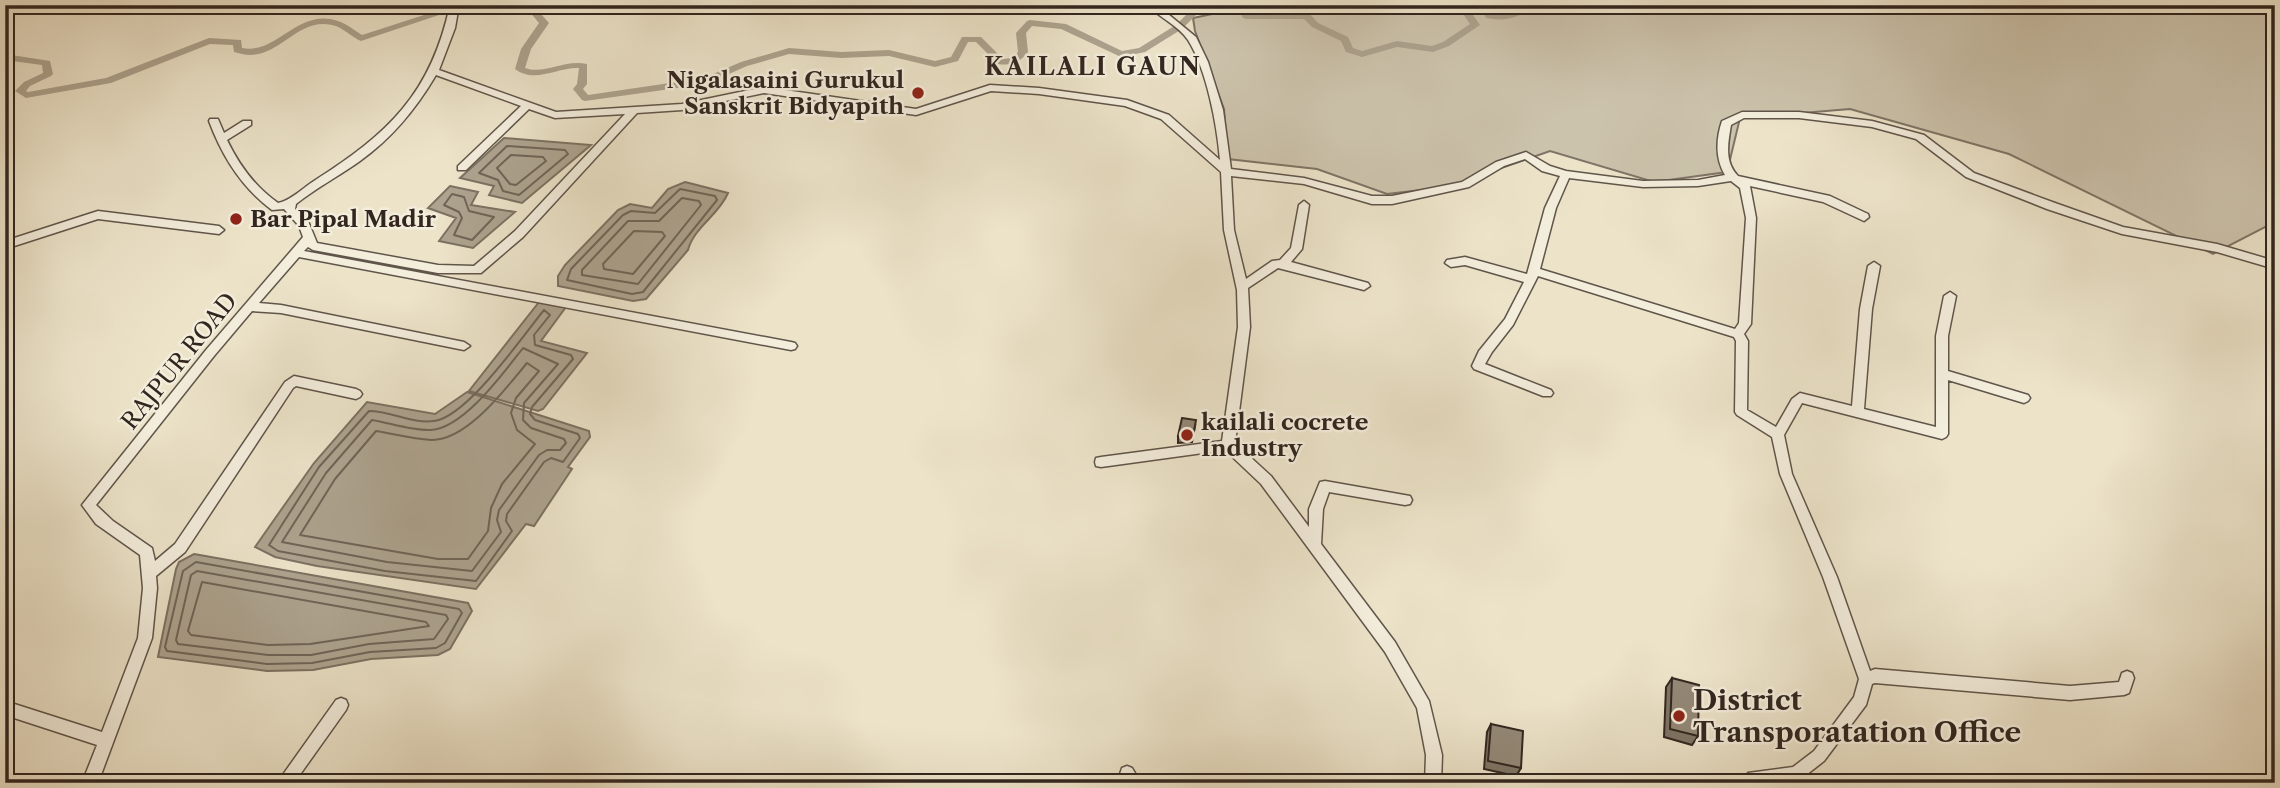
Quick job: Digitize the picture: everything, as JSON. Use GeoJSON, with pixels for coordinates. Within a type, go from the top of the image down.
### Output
{"type":"FeatureCollection","features":[{"type":"Feature","properties":{"kind":"street"},"geometry":{"type":"LineString","coordinates":[[214,121],[237,167],[265,201],[276,207],[290,205],[309,188],[359,156],[408,111],[433,71],[450,34],[455,5]]}},
{"type":"Feature","properties":{"kind":"street"},"geometry":{"type":"LineString","coordinates":[[1151,5],[1185,31],[1203,62],[1219,110],[1227,172],[1229,230],[1242,287],[1244,327],[1228,445]]}},
{"type":"Feature","properties":{"kind":"street"},"geometry":{"type":"LineString","coordinates":[[433,71],[522,101],[526,107],[555,115],[682,107],[764,90],[916,112],[935,108],[980,90],[1039,91],[1127,103],[1166,117],[1227,172],[1304,181],[1372,200],[1392,200],[1465,185],[1500,164],[1526,155],[1546,169],[1566,174],[1643,184],[1698,183],[1731,178],[1826,199],[1864,218]]}},
{"type":"Feature","properties":{"kind":"street"},"geometry":{"type":"LineString","coordinates":[[463,168],[526,107]]}},
{"type":"Feature","properties":{"kind":"street"},"geometry":{"type":"LineString","coordinates":[[290,205],[289,209],[304,224],[313,246],[438,269],[477,270],[490,254],[503,249],[524,230],[561,185],[635,109]]}},
{"type":"Feature","properties":{"kind":"street"},"geometry":{"type":"LineString","coordinates":[[1738,334],[1745,324],[1751,218],[1745,186],[1731,178],[1721,156],[1726,123],[1742,116],[1829,117],[1920,137],[1970,175],[2122,230],[2217,248],[2275,265]]}},
{"type":"Feature","properties":{"kind":"street"},"geometry":{"type":"LineString","coordinates":[[221,139],[247,123]]}},
{"type":"Feature","properties":{"kind":"street"},"geometry":{"type":"LineString","coordinates":[[1547,393],[1478,366],[1480,359],[1508,324],[1532,275],[1546,215],[1566,174]]}},
{"type":"Feature","properties":{"kind":"street"},"geometry":{"type":"LineString","coordinates":[[1283,264],[1296,249],[1304,205]]}},
{"type":"Feature","properties":{"kind":"street"},"geometry":{"type":"LineString","coordinates":[[5,245],[98,215],[219,230]]}},
{"type":"Feature","properties":{"kind":"street","name":"RAJPUR ROAD"},"geometry":{"type":"LineString","coordinates":[[90,783],[104,740],[145,638],[149,573],[147,552],[132,538],[98,521],[89,505],[249,307],[309,238],[307,233]]}},
{"type":"Feature","properties":{"kind":"street"},"geometry":{"type":"LineString","coordinates":[[296,253],[790,346]]}},
{"type":"Feature","properties":{"kind":"street"},"geometry":{"type":"LineString","coordinates":[[1451,263],[1465,261],[1532,275],[1738,334],[1742,341],[1741,412],[1778,434],[1786,474],[1830,577],[1866,679],[1861,700],[1819,756],[1796,774],[1753,778],[1752,783]]}},
{"type":"Feature","properties":{"kind":"street"},"geometry":{"type":"LineString","coordinates":[[1242,287],[1276,264],[1364,286]]}},
{"type":"Feature","properties":{"kind":"street"},"geometry":{"type":"LineString","coordinates":[[1858,412],[1866,309],[1874,266]]}},
{"type":"Feature","properties":{"kind":"street"},"geometry":{"type":"LineString","coordinates":[[1778,434],[1788,423],[1791,407],[1800,398],[1942,434],[1942,336],[1950,296]]}},
{"type":"Feature","properties":{"kind":"street"},"geometry":{"type":"LineString","coordinates":[[249,307],[281,309],[464,346]]}},
{"type":"Feature","properties":{"kind":"street"},"geometry":{"type":"LineString","coordinates":[[1942,374],[2024,398]]}},
{"type":"Feature","properties":{"kind":"street"},"geometry":{"type":"LineString","coordinates":[[149,573],[180,548],[289,385],[294,382],[356,394]]}},
{"type":"Feature","properties":{"kind":"street"},"geometry":{"type":"LineString","coordinates":[[1101,462],[1228,445]]}},
{"type":"Feature","properties":{"kind":"street"},"geometry":{"type":"LineString","coordinates":[[1228,445],[1266,481],[1315,542],[1390,647],[1424,706],[1434,755],[1433,783]]}},
{"type":"Feature","properties":{"kind":"street"},"geometry":{"type":"LineString","coordinates":[[1315,542],[1316,509],[1325,486],[1405,500]]}},
{"type":"Feature","properties":{"kind":"street"},"geometry":{"type":"LineString","coordinates":[[1866,679],[1875,676],[2070,693],[2124,688],[2127,678]]}},
{"type":"Feature","properties":{"kind":"street"},"geometry":{"type":"LineString","coordinates":[[285,783],[341,705]]}},
{"type":"Feature","properties":{"kind":"street"},"geometry":{"type":"LineString","coordinates":[[5,708],[104,740]]}},
{"type":"Feature","properties":{"kind":"shaded area"},"geometry":{"type":"Polygon","coordinates":[[[1255,5],[2275,5],[2275,222],[2213,254],[2009,154],[1850,109],[1740,118],[1727,172],[1654,182],[1550,151],[1447,187],[1387,194],[1317,169],[1228,159],[1224,109],[1195,31],[1193,18],[1255,5]]]}},
{"type":"Feature","properties":{"kind":"water"},"geometry":{"type":"Polygon","coordinates":[[[504,138],[591,145],[522,203],[489,195],[494,186],[460,178],[504,138]]]}},
{"type":"Feature","properties":{"kind":"water"},"geometry":{"type":"Polygon","coordinates":[[[685,182],[728,193],[719,208],[696,234],[688,250],[646,299],[633,301],[558,286],[558,276],[565,265],[618,210],[630,204],[652,208],[668,189],[685,182]]]}},
{"type":"Feature","properties":{"kind":"water"},"geometry":{"type":"Polygon","coordinates":[[[450,186],[478,192],[471,205],[515,212],[473,248],[439,241],[456,218],[428,208],[450,186]]]}},
{"type":"Feature","properties":{"kind":"water"},"geometry":{"type":"Polygon","coordinates":[[[539,302],[566,307],[541,341],[587,353],[543,409],[538,411],[469,391],[539,302]]]}},
{"type":"Feature","properties":{"kind":"water"},"geometry":{"type":"Polygon","coordinates":[[[467,392],[589,431],[590,437],[568,467],[572,469],[534,526],[526,524],[476,589],[317,566],[275,557],[255,547],[314,463],[367,402],[435,414],[467,392]]]}},
{"type":"Feature","properties":{"kind":"water"},"geometry":{"type":"Polygon","coordinates":[[[194,554],[468,603],[472,611],[450,649],[438,655],[371,659],[313,670],[267,671],[158,657],[176,569],[179,562],[194,554]]]}},
{"type":"Feature","properties":{"kind":"building"},"geometry":{"type":"Polygon","coordinates":[[[1182,418],[1196,420],[1193,436],[1178,436],[1182,418]]]}},
{"type":"Feature","properties":{"kind":"building","name":"District Transporatation Office"},"geometry":{"type":"Polygon","coordinates":[[[1672,678],[1699,685],[1698,736],[1670,729],[1672,678]]]}},
{"type":"Feature","properties":{"kind":"building"},"geometry":{"type":"Polygon","coordinates":[[[1491,724],[1523,731],[1521,768],[1488,761],[1491,724]]]}},
{"type":"Feature","properties":{"kind":"waterway"},"geometry":{"type":"LineString","coordinates":[[5,57],[47,63],[48,74],[27,84],[20,91],[26,95],[108,81],[209,41],[238,42],[237,50],[250,52],[261,50],[306,24],[319,21],[337,23],[361,38],[465,5]]}},
{"type":"Feature","properties":{"kind":"waterway"},"geometry":{"type":"LineString","coordinates":[[528,5],[544,23],[526,49],[520,69],[534,73],[567,65],[584,66],[582,84],[578,89],[585,98],[706,81],[744,64],[789,51],[841,55],[889,53],[935,64],[955,59],[965,39],[978,39],[1001,62],[1015,61],[1023,52],[1021,33],[1030,23],[1063,26],[1121,54],[1142,50],[1179,27],[1202,5]]}},
{"type":"Feature","properties":{"kind":"waterway"},"geometry":{"type":"LineString","coordinates":[[1240,5],[1246,16],[1307,16],[1315,25],[1345,39],[1349,50],[1362,54],[1397,44],[1433,49],[1446,44],[1475,25],[1461,5]]}},
{"type":"Feature","properties":{"kind":"waterway"},"geometry":{"type":"LineString","coordinates":[[1493,5],[1487,10],[1489,16],[1501,17],[1515,14],[1530,5]]}},
{"type":"Feature","properties":{"kind":"place","name":"Nigalasaini Gurukul Sanskrit Bidyapith"},"geometry":{"type":"Point","coordinates":[918,93]}},
{"type":"Feature","properties":{"kind":"place","name":"Bar Pipal Madir"},"geometry":{"type":"Point","coordinates":[236,219]}},
{"type":"Feature","properties":{"kind":"place","name":"kailali cocrete Industry"},"geometry":{"type":"Point","coordinates":[1187,435]}},
{"type":"Feature","properties":{"kind":"place","name":"District Transporatation Office"},"geometry":{"type":"Point","coordinates":[1679,716]}},
{"type":"Feature","properties":{"kind":"district","name":"KAILALI GAUN"},"geometry":{"type":"Point","coordinates":[1093,67]}}]}
